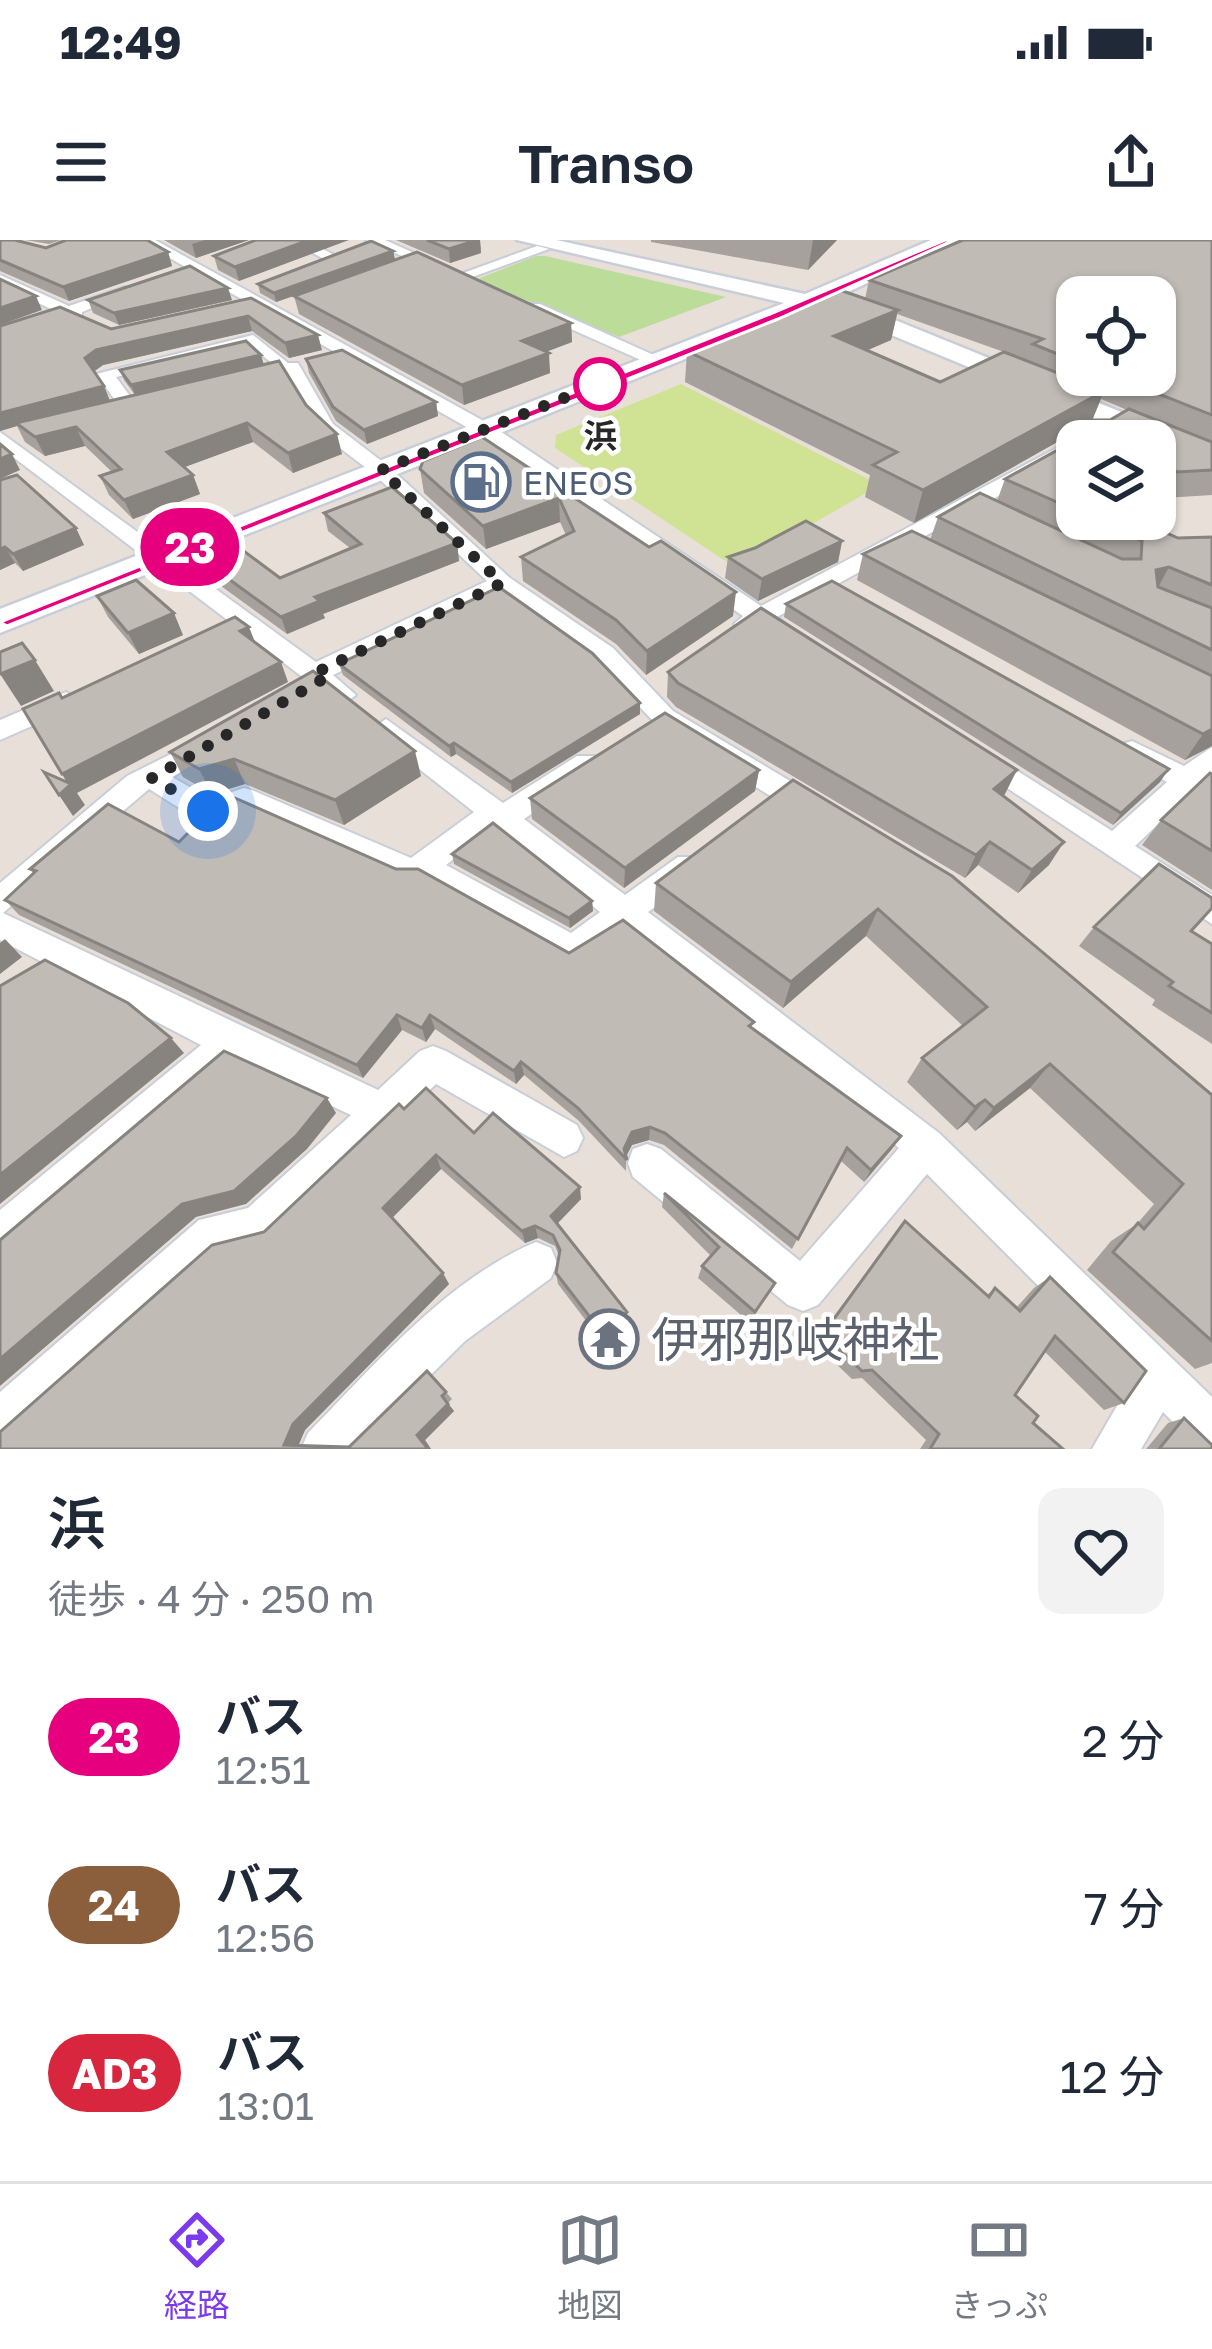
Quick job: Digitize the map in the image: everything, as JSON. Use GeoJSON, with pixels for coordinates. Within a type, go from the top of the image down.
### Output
{"type":"FeatureCollection","features":[{"type":"Feature","properties":{"kind":"street"},"geometry":{"type":"LineString","coordinates":[[145,240],[196,278],[394,375],[484,429],[817,654]]}},
{"type":"Feature","properties":{"kind":"street"},"geometry":{"type":"LineString","coordinates":[[295,240],[331,256]]}},
{"type":"Feature","properties":{"kind":"street"},"geometry":{"type":"LineString","coordinates":[[301,268],[374,240],[494,290]]}},
{"type":"Feature","properties":{"kind":"street"},"geometry":{"type":"LineString","coordinates":[[503,240],[855,311],[1119,420]]}},
{"type":"Feature","properties":{"kind":"street"},"geometry":{"type":"LineString","coordinates":[[0,622],[808,301],[949,240]]}},
{"type":"Feature","properties":{"kind":"street"},"geometry":{"type":"LineString","coordinates":[[463,276],[535,244]]}},
{"type":"Feature","properties":{"kind":"street"},"geometry":{"type":"LineString","coordinates":[[176,275],[196,278],[227,257]]}},
{"type":"Feature","properties":{"kind":"street"},"geometry":{"type":"LineString","coordinates":[[399,268],[421,260]]}},
{"type":"Feature","properties":{"kind":"street"},"geometry":{"type":"LineString","coordinates":[[0,279],[100,327]]}},
{"type":"Feature","properties":{"kind":"street"},"geometry":{"type":"LineString","coordinates":[[229,295],[269,280]]}},
{"type":"Feature","properties":{"kind":"street"},"geometry":{"type":"LineString","coordinates":[[0,335],[134,289],[152,297]]}},
{"type":"Feature","properties":{"kind":"street"},"geometry":{"type":"LineString","coordinates":[[514,298],[658,361]]}},
{"type":"Feature","properties":{"kind":"street"},"geometry":{"type":"LineString","coordinates":[[263,309],[293,306]]}},
{"type":"Feature","properties":{"kind":"street"},"geometry":{"type":"LineString","coordinates":[[108,412],[139,404],[105,374],[253,340],[326,428],[381,470],[502,583],[652,689],[654,723],[837,823]]}},
{"type":"Feature","properties":{"kind":"street"},"geometry":{"type":"LineString","coordinates":[[280,370],[346,354]]}},
{"type":"Feature","properties":{"kind":"street"},"geometry":{"type":"LineString","coordinates":[[161,361],[174,376]]}},
{"type":"Feature","properties":{"kind":"street"},"geometry":{"type":"LineString","coordinates":[[7,437],[33,477],[162,559],[231,627],[319,676],[926,1146],[1212,1430]]}},
{"type":"Feature","properties":{"kind":"street"},"geometry":{"type":"LineString","coordinates":[[1176,444],[1212,459]]}},
{"type":"Feature","properties":{"kind":"street"},"geometry":{"type":"LineString","coordinates":[[719,642],[758,616],[839,586],[915,548],[1056,459]]}},
{"type":"Feature","properties":{"kind":"street"},"geometry":{"type":"LineString","coordinates":[[285,701],[319,676],[502,583]]}},
{"type":"Feature","properties":{"kind":"street"},"geometry":{"type":"LineString","coordinates":[[0,731],[93,689]]}},
{"type":"Feature","properties":{"kind":"street"},"geometry":{"type":"LineString","coordinates":[[0,901],[137,783],[228,734]]}},
{"type":"Feature","properties":{"kind":"street"},"geometry":{"type":"LineString","coordinates":[[1108,737],[1201,788]]}},
{"type":"Feature","properties":{"kind":"street"},"geometry":{"type":"LineString","coordinates":[[956,745],[1212,911]]}},
{"type":"Feature","properties":{"kind":"street"},"geometry":{"type":"LineString","coordinates":[[152,778],[208,811],[244,799],[414,872],[604,753]]}},
{"type":"Feature","properties":{"kind":"street"},"geometry":{"type":"LineString","coordinates":[[1114,848],[1201,788],[1212,758]]}},
{"type":"Feature","properties":{"kind":"street"},"geometry":{"type":"LineString","coordinates":[[749,818],[783,791]]}},
{"type":"Feature","properties":{"kind":"street"},"geometry":{"type":"LineString","coordinates":[[422,866],[572,950],[716,844]]}},
{"type":"Feature","properties":{"kind":"street"},"geometry":{"type":"LineString","coordinates":[[0,925],[231,1042],[381,1109]]}},
{"type":"Feature","properties":{"kind":"street"},"geometry":{"type":"LineString","coordinates":[[19,984],[56,956]]}},
{"type":"Feature","properties":{"kind":"street"},"geometry":{"type":"LineString","coordinates":[[0,1236],[231,1042]]}},
{"type":"Feature","properties":{"kind":"street"},"geometry":{"type":"LineString","coordinates":[[0,1422],[213,1234],[258,1226],[433,1063],[564,1138]]}},
{"type":"Feature","properties":{"kind":"street"},"geometry":{"type":"LineString","coordinates":[[647,1163],[803,1290],[926,1146]]}},
{"type":"Feature","properties":{"kind":"street"},"geometry":{"type":"LineString","coordinates":[[324,1449],[404,1367],[487,1293],[536,1263]]}},
{"type":"Feature","properties":{"kind":"street"},"geometry":{"type":"LineString","coordinates":[[1115,1449],[1159,1377]]}},
{"type":"Feature","properties":{"kind":"green space"},"geometry":{"type":"Polygon","coordinates":[[[536,256],[726,297],[619,337],[475,280],[536,256]]]}},
{"type":"Feature","properties":{"kind":"green space"},"geometry":{"type":"Polygon","coordinates":[[[681,384],[880,485],[736,568],[555,448],[556,435],[681,384]]]}},
{"type":"Feature","properties":{"kind":"building"},"geometry":{"type":"Polygon","coordinates":[[[0,240],[46,248],[66,240],[147,240],[168,252],[63,287],[0,260],[0,240]]]}},
{"type":"Feature","properties":{"kind":"building"},"geometry":{"type":"Polygon","coordinates":[[[256,240],[309,240],[235,267],[214,256],[256,240]]]}},
{"type":"Feature","properties":{"kind":"building"},"geometry":{"type":"Polygon","coordinates":[[[427,240],[477,240],[449,249],[427,240]]]}},
{"type":"Feature","properties":{"kind":"building"},"geometry":{"type":"Polygon","coordinates":[[[963,240],[1212,240],[1212,415],[1164,396],[1176,396],[1176,276],[1056,276],[1056,353],[1033,344],[1043,339],[869,280],[963,240]]]}},
{"type":"Feature","properties":{"kind":"building"},"geometry":{"type":"Polygon","coordinates":[[[371,241],[393,251],[274,293],[258,284],[371,241]]]}},
{"type":"Feature","properties":{"kind":"building"},"geometry":{"type":"Polygon","coordinates":[[[417,252],[571,323],[522,341],[549,353],[462,385],[294,296],[417,252]]]}},
{"type":"Feature","properties":{"kind":"building"},"geometry":{"type":"Polygon","coordinates":[[[190,266],[228,288],[114,313],[88,300],[190,266]]]}},
{"type":"Feature","properties":{"kind":"building"},"geometry":{"type":"Polygon","coordinates":[[[0,279],[36,296],[0,308],[0,279]]]}},
{"type":"Feature","properties":{"kind":"building"},"geometry":{"type":"Polygon","coordinates":[[[834,288],[898,310],[834,336],[940,382],[1004,352],[1056,372],[1056,396],[1095,396],[923,490],[873,465],[897,452],[687,351],[834,288]]]}},
{"type":"Feature","properties":{"kind":"building"},"geometry":{"type":"Polygon","coordinates":[[[251,298],[318,335],[285,343],[248,316],[96,350],[85,358],[104,386],[0,413],[0,326],[60,307],[111,329],[251,298]]]}},
{"type":"Feature","properties":{"kind":"building"},"geometry":{"type":"Polygon","coordinates":[[[246,341],[261,355],[131,385],[120,370],[246,341]]]}},
{"type":"Feature","properties":{"kind":"building"},"geometry":{"type":"Polygon","coordinates":[[[342,350],[436,402],[364,430],[333,407],[306,359],[342,350]]]}},
{"type":"Feature","properties":{"kind":"building"},"geometry":{"type":"Polygon","coordinates":[[[279,361],[306,405],[337,434],[288,453],[247,423],[167,452],[193,475],[124,500],[100,476],[121,469],[76,427],[35,437],[16,423],[279,361]]]}},
{"type":"Feature","properties":{"kind":"building"},"geometry":{"type":"Polygon","coordinates":[[[1129,409],[1157,420],[1110,420],[1129,409]]]}},
{"type":"Feature","properties":{"kind":"building"},"geometry":{"type":"Polygon","coordinates":[[[1176,428],[1212,442],[1212,470],[1177,472],[1176,428]]]}},
{"type":"Feature","properties":{"kind":"building"},"geometry":{"type":"Polygon","coordinates":[[[482,437],[649,547],[661,541],[736,592],[647,651],[616,620],[521,557],[574,531],[559,498],[483,526],[420,469],[423,461],[482,437]]]}},
{"type":"Feature","properties":{"kind":"building"},"geometry":{"type":"Polygon","coordinates":[[[1056,451],[1056,502],[1005,479],[1056,451]]]}},
{"type":"Feature","properties":{"kind":"building"},"geometry":{"type":"Polygon","coordinates":[[[17,475],[76,528],[13,554],[5,547],[0,549],[0,480],[17,475]]]}},
{"type":"Feature","properties":{"kind":"building"},"geometry":{"type":"Polygon","coordinates":[[[392,487],[457,543],[315,597],[320,601],[281,617],[204,561],[233,543],[280,578],[361,544],[324,513],[392,487]]]}},
{"type":"Feature","properties":{"kind":"building"},"geometry":{"type":"Polygon","coordinates":[[[980,493],[1056,528],[1056,540],[1081,540],[1122,559],[1141,559],[1140,540],[1212,537],[1212,585],[1169,567],[1156,570],[1158,587],[1212,608],[1212,650],[938,517],[980,493]]]}},
{"type":"Feature","properties":{"kind":"building"},"geometry":{"type":"Polygon","coordinates":[[[806,521],[842,541],[762,579],[728,557],[755,548],[806,521]]]}},
{"type":"Feature","properties":{"kind":"building"},"geometry":{"type":"Polygon","coordinates":[[[912,531],[1212,676],[1212,729],[1203,734],[863,554],[912,531]]]}},
{"type":"Feature","properties":{"kind":"building"},"geometry":{"type":"Polygon","coordinates":[[[136,580],[174,613],[128,633],[97,596],[136,580]]]}},
{"type":"Feature","properties":{"kind":"building"},"geometry":{"type":"Polygon","coordinates":[[[832,581],[1169,769],[1121,813],[786,604],[832,581]]]}},
{"type":"Feature","properties":{"kind":"building"},"geometry":{"type":"Polygon","coordinates":[[[499,587],[592,653],[640,703],[511,782],[454,743],[449,746],[339,664],[499,587]]]}},
{"type":"Feature","properties":{"kind":"building"},"geometry":{"type":"Polygon","coordinates":[[[761,608],[1017,770],[994,789],[1064,842],[1032,870],[990,842],[976,855],[678,683],[668,672],[761,608]]]}},
{"type":"Feature","properties":{"kind":"building"},"geometry":{"type":"Polygon","coordinates":[[[235,617],[249,627],[240,631],[281,662],[62,774],[23,709],[59,693],[62,698],[235,617]]]}},
{"type":"Feature","properties":{"kind":"building"},"geometry":{"type":"Polygon","coordinates":[[[22,643],[35,660],[0,674],[0,652],[22,643]]]}},
{"type":"Feature","properties":{"kind":"building"},"geometry":{"type":"Polygon","coordinates":[[[313,671],[415,751],[335,800],[234,759],[199,769],[170,752],[313,671]]]}},
{"type":"Feature","properties":{"kind":"building"},"geometry":{"type":"Polygon","coordinates":[[[665,713],[759,770],[625,868],[530,798],[665,713]]]}},
{"type":"Feature","properties":{"kind":"building"},"geometry":{"type":"Polygon","coordinates":[[[44,772],[71,784],[59,795],[44,772]]]}},
{"type":"Feature","properties":{"kind":"building"},"geometry":{"type":"Polygon","coordinates":[[[1212,774],[1212,851],[1161,820],[1212,774]]]}},
{"type":"Feature","properties":{"kind":"building"},"geometry":{"type":"Polygon","coordinates":[[[793,780],[952,876],[1212,1095],[1212,1341],[1113,1252],[1138,1223],[1144,1229],[1183,1184],[1050,1064],[994,1108],[985,1100],[975,1107],[922,1058],[987,1007],[878,909],[791,982],[656,883],[793,780]]]}},
{"type":"Feature","properties":{"kind":"building"},"geometry":{"type":"Polygon","coordinates":[[[235,798],[396,869],[418,869],[569,953],[623,920],[754,1022],[749,1026],[901,1136],[871,1170],[847,1148],[798,1239],[665,1133],[650,1127],[632,1132],[624,1149],[627,1160],[578,1108],[521,1062],[514,1071],[430,1015],[422,1028],[397,1015],[357,1065],[5,900],[36,871],[30,869],[108,804],[179,842],[218,803],[235,798]]]}},
{"type":"Feature","properties":{"kind":"building"},"geometry":{"type":"Polygon","coordinates":[[[493,823],[592,901],[569,918],[452,854],[493,823]]]}},
{"type":"Feature","properties":{"kind":"building"},"geometry":{"type":"Polygon","coordinates":[[[1159,864],[1212,898],[1212,908],[1191,931],[1212,944],[1212,1013],[1094,927],[1159,864]]]}},
{"type":"Feature","properties":{"kind":"building"},"geometry":{"type":"Polygon","coordinates":[[[45,960],[128,1003],[171,1038],[0,1175],[0,986],[45,960]]]}},
{"type":"Feature","properties":{"kind":"building"},"geometry":{"type":"Polygon","coordinates":[[[224,1051],[327,1098],[297,1135],[234,1191],[182,1204],[0,1359],[0,1240],[224,1051]]]}},
{"type":"Feature","properties":{"kind":"building"},"geometry":{"type":"Polygon","coordinates":[[[426,1088],[474,1133],[493,1113],[580,1187],[551,1216],[627,1312],[603,1334],[556,1273],[560,1250],[553,1235],[535,1226],[522,1231],[436,1155],[383,1208],[443,1273],[293,1424],[284,1445],[349,1447],[427,1371],[446,1392],[442,1396],[448,1404],[417,1435],[428,1449],[0,1449],[0,1432],[212,1245],[264,1232],[399,1104],[404,1109],[426,1088]]]}},
{"type":"Feature","properties":{"kind":"building"},"geometry":{"type":"Polygon","coordinates":[[[664,1193],[775,1283],[755,1312],[702,1266],[719,1247],[664,1193]]]}},
{"type":"Feature","properties":{"kind":"building"},"geometry":{"type":"Polygon","coordinates":[[[905,1221],[989,1297],[995,1288],[1020,1311],[1050,1277],[1146,1371],[1124,1403],[1055,1336],[1015,1395],[1038,1416],[1033,1423],[1063,1449],[930,1449],[939,1434],[872,1370],[862,1371],[823,1334],[905,1221]]]}},
{"type":"Feature","properties":{"kind":"building"},"geometry":{"type":"Polygon","coordinates":[[[1184,1418],[1212,1445],[1212,1449],[1159,1449],[1184,1418]]]}},
{"type":"Feature","properties":{"kind":"bus line","name":"23"},"geometry":{"type":"LineString","coordinates":[[0,622],[774,316],[949,240]]}},
{"type":"Feature","properties":{"kind":"place","name":"浜"},"geometry":{"type":"Point","coordinates":[600,384]}},
{"type":"Feature","properties":{"kind":"place","name":"ENEOS"},"geometry":{"type":"Point","coordinates":[481,482]}},
{"type":"Feature","properties":{"kind":"place","name":"伊邪那岐神社"},"geometry":{"type":"Point","coordinates":[609,1339]}},
{"type":"Feature","properties":{"kind":"route"},"geometry":{"type":"LineString","coordinates":[[208,811],[152,778],[323,679],[315,673],[502,583],[381,470],[600,384]]}}]}
